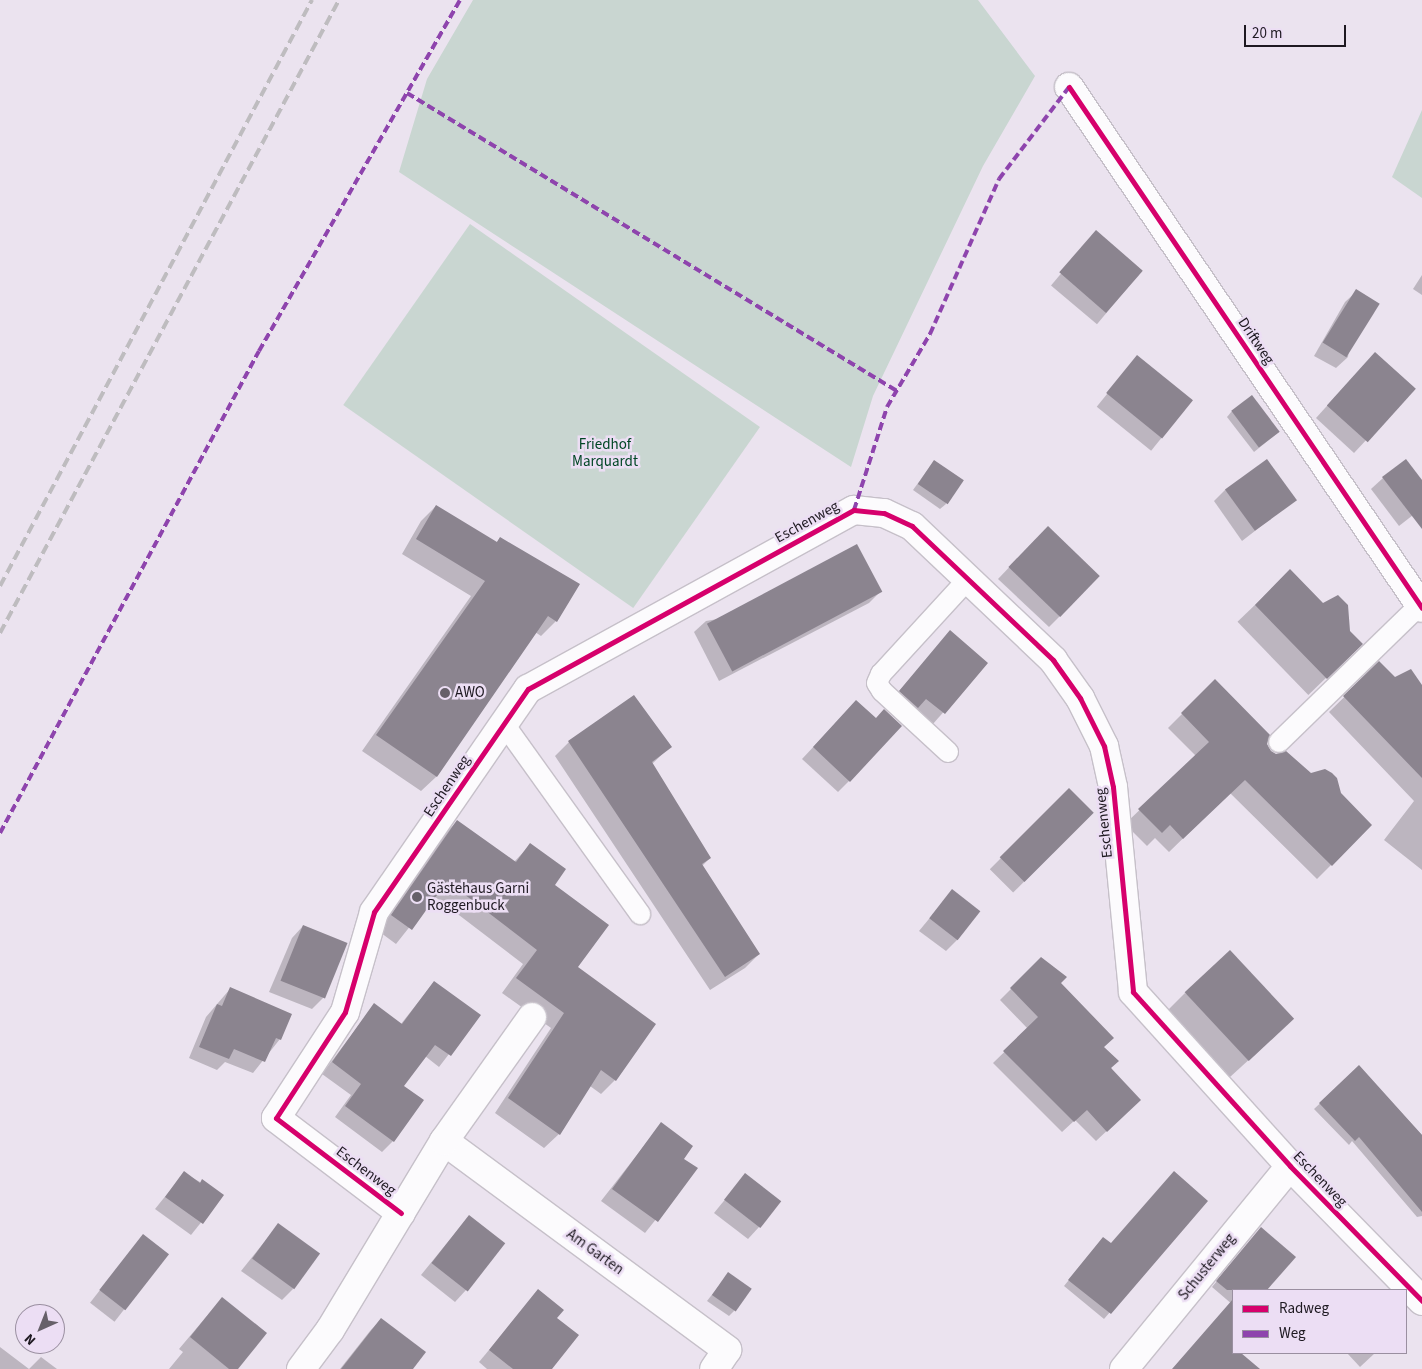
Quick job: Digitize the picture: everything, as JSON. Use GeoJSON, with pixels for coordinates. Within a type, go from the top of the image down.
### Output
{"type":"FeatureCollection","features":[{"type":"Feature","properties":{"kind":"street","name":"Driftweg"},"geometry":{"type":"LineString","coordinates":[[1069,87],[1421,607]]}},
{"type":"Feature","properties":{"kind":"street","name":"Eschenweg"},"geometry":{"type":"LineString","coordinates":[[401,1213],[276,1118],[345,1012],[374,912],[528,690],[854,510],[884,513],[912,526],[969,578],[1053,660],[1080,698],[1104,746],[1113,787],[1133,992],[1290,1166],[1422,1301]]}},
{"type":"Feature","properties":{"kind":"street"},"geometry":{"type":"LineString","coordinates":[[301,1369],[330,1330],[444,1141],[532,1017]]}},
{"type":"Feature","properties":{"kind":"street","name":"Am Garten"},"geometry":{"type":"LineString","coordinates":[[444,1141],[727,1350],[714,1369]]}},
{"type":"Feature","properties":{"kind":"street","name":"Schusterweg"},"geometry":{"type":"LineString","coordinates":[[1124,1369],[1290,1166]]}},
{"type":"Feature","properties":{"kind":"lane"},"geometry":{"type":"LineString","coordinates":[[948,752],[882,691],[877,683],[881,674],[969,578]]}},
{"type":"Feature","properties":{"kind":"lane"},"geometry":{"type":"LineString","coordinates":[[1279,742],[1421,607]]}},
{"type":"Feature","properties":{"kind":"lane"},"geometry":{"type":"LineString","coordinates":[[504,724],[640,914]]}},
{"type":"Feature","properties":{"kind":"green space"},"geometry":{"type":"Polygon","coordinates":[[[473,0],[978,0],[1035,76],[983,166],[873,396],[851,467],[399,172],[427,79],[473,0]]]}},
{"type":"Feature","properties":{"kind":"green space"},"geometry":{"type":"Polygon","coordinates":[[[1422,110],[1422,198],[1392,177],[1422,110]]]}},
{"type":"Feature","properties":{"kind":"green space","name":"Friedhof Marquardt"},"geometry":{"type":"Polygon","coordinates":[[[470,224],[760,427],[633,608],[343,405],[470,224]]]}},
{"type":"Feature","properties":{"kind":"building"},"geometry":{"type":"Polygon","coordinates":[[[1096,230],[1143,271],[1106,313],[1059,272],[1096,230]]]}},
{"type":"Feature","properties":{"kind":"building"},"geometry":{"type":"Polygon","coordinates":[[[1356,289],[1380,304],[1346,357],[1323,342],[1356,289]]]}},
{"type":"Feature","properties":{"kind":"building"},"geometry":{"type":"Polygon","coordinates":[[[1375,352],[1416,389],[1368,442],[1327,406],[1375,352]]]}},
{"type":"Feature","properties":{"kind":"building"},"geometry":{"type":"Polygon","coordinates":[[[1137,355],[1193,400],[1162,438],[1106,393],[1137,355]]]}},
{"type":"Feature","properties":{"kind":"building"},"geometry":{"type":"Polygon","coordinates":[[[1252,395],[1280,432],[1259,447],[1231,411],[1252,395]]]}},
{"type":"Feature","properties":{"kind":"building"},"geometry":{"type":"Polygon","coordinates":[[[1267,459],[1297,500],[1255,531],[1225,490],[1267,459]]]}},
{"type":"Feature","properties":{"kind":"building"},"geometry":{"type":"Polygon","coordinates":[[[1406,459],[1422,480],[1422,529],[1382,477],[1406,459]]]}},
{"type":"Feature","properties":{"kind":"building"},"geometry":{"type":"Polygon","coordinates":[[[934,460],[964,480],[948,504],[918,484],[934,460]]]}},
{"type":"Feature","properties":{"kind":"building"},"geometry":{"type":"Polygon","coordinates":[[[436,505],[497,542],[500,537],[580,584],[557,622],[548,616],[437,777],[376,735],[485,581],[416,539],[436,505]]]}},
{"type":"Feature","properties":{"kind":"building"},"geometry":{"type":"Polygon","coordinates":[[[1048,526],[1100,576],[1060,617],[1008,567],[1048,526]]]}},
{"type":"Feature","properties":{"kind":"building"},"geometry":{"type":"Polygon","coordinates":[[[857,544],[882,592],[732,671],[707,624],[857,544]]]}},
{"type":"Feature","properties":{"kind":"building"},"geometry":{"type":"Polygon","coordinates":[[[1290,569],[1323,603],[1338,595],[1348,605],[1350,631],[1363,644],[1327,679],[1255,605],[1290,569]]]}},
{"type":"Feature","properties":{"kind":"building"},"geometry":{"type":"Polygon","coordinates":[[[950,630],[988,663],[945,714],[926,699],[918,708],[899,691],[950,630]]]}},
{"type":"Feature","properties":{"kind":"building"},"geometry":{"type":"Polygon","coordinates":[[[1379,661],[1395,677],[1411,669],[1422,685],[1422,778],[1343,696],[1379,661]]]}},
{"type":"Feature","properties":{"kind":"building"},"geometry":{"type":"Polygon","coordinates":[[[1215,679],[1270,735],[1267,744],[1271,751],[1276,754],[1286,751],[1311,773],[1325,769],[1332,773],[1337,778],[1341,793],[1372,825],[1332,866],[1245,780],[1183,839],[1170,825],[1162,833],[1138,809],[1209,742],[1181,713],[1215,679]]]}},
{"type":"Feature","properties":{"kind":"building"},"geometry":{"type":"Polygon","coordinates":[[[634,695],[672,747],[652,762],[711,858],[702,864],[760,954],[725,977],[568,741],[634,695]]]}},
{"type":"Feature","properties":{"kind":"building"},"geometry":{"type":"Polygon","coordinates":[[[856,700],[876,718],[884,709],[902,726],[850,782],[813,747],[856,700]]]}},
{"type":"Feature","properties":{"kind":"building"},"geometry":{"type":"Polygon","coordinates":[[[1069,788],[1094,813],[1024,882],[1000,857],[1069,788]]]}},
{"type":"Feature","properties":{"kind":"building"},"geometry":{"type":"Polygon","coordinates":[[[457,820],[516,862],[530,843],[566,869],[555,885],[609,925],[578,967],[656,1024],[616,1081],[601,1070],[560,1135],[508,1098],[564,1013],[516,978],[537,950],[447,881],[412,930],[391,915],[457,820]]]}},
{"type":"Feature","properties":{"kind":"building"},"geometry":{"type":"Polygon","coordinates":[[[952,889],[980,911],[958,940],[929,918],[952,889]]]}},
{"type":"Feature","properties":{"kind":"building"},"geometry":{"type":"Polygon","coordinates":[[[303,925],[348,943],[325,999],[281,981],[303,925]]]}},
{"type":"Feature","properties":{"kind":"building"},"geometry":{"type":"Polygon","coordinates":[[[1230,950],[1294,1019],[1249,1061],[1185,992],[1230,950]]]}},
{"type":"Feature","properties":{"kind":"building"},"geometry":{"type":"Polygon","coordinates":[[[1041,957],[1067,977],[1061,983],[1114,1038],[1104,1047],[1119,1061],[1111,1068],[1141,1100],[1107,1132],[1087,1110],[1074,1122],[1003,1051],[1038,1017],[1010,988],[1041,957]]]}},
{"type":"Feature","properties":{"kind":"building"},"geometry":{"type":"Polygon","coordinates":[[[434,981],[481,1015],[451,1056],[435,1045],[404,1086],[424,1100],[394,1142],[345,1106],[361,1084],[332,1062],[374,1003],[402,1024],[434,981]]]}},
{"type":"Feature","properties":{"kind":"building"},"geometry":{"type":"Polygon","coordinates":[[[230,987],[292,1014],[281,1040],[276,1038],[265,1062],[234,1049],[229,1059],[199,1047],[217,1004],[222,1006],[230,987]]]}},
{"type":"Feature","properties":{"kind":"building"},"geometry":{"type":"Polygon","coordinates":[[[1359,1065],[1422,1135],[1422,1212],[1359,1137],[1355,1141],[1319,1103],[1359,1065]]]}},
{"type":"Feature","properties":{"kind":"building"},"geometry":{"type":"Polygon","coordinates":[[[661,1122],[693,1146],[684,1159],[698,1168],[658,1222],[612,1189],[661,1122]]]}},
{"type":"Feature","properties":{"kind":"building"},"geometry":{"type":"Polygon","coordinates":[[[184,1171],[200,1183],[202,1179],[224,1195],[203,1224],[165,1197],[184,1171]]]}},
{"type":"Feature","properties":{"kind":"building"},"geometry":{"type":"Polygon","coordinates":[[[1174,1171],[1208,1201],[1111,1314],[1068,1280],[1103,1237],[1111,1243],[1174,1171]]]}},
{"type":"Feature","properties":{"kind":"building"},"geometry":{"type":"Polygon","coordinates":[[[745,1173],[781,1201],[760,1228],[724,1200],[745,1173]]]}},
{"type":"Feature","properties":{"kind":"building"},"geometry":{"type":"Polygon","coordinates":[[[469,1215],[505,1243],[468,1291],[431,1263],[469,1215]]]}},
{"type":"Feature","properties":{"kind":"building"},"geometry":{"type":"Polygon","coordinates":[[[278,1223],[320,1254],[294,1289],[252,1259],[278,1223]]]}},
{"type":"Feature","properties":{"kind":"building"},"geometry":{"type":"Polygon","coordinates":[[[1261,1227],[1296,1257],[1268,1289],[1227,1290],[1216,1281],[1261,1227]]]}},
{"type":"Feature","properties":{"kind":"building"},"geometry":{"type":"Polygon","coordinates":[[[143,1234],[169,1254],[125,1310],[99,1290],[143,1234]]]}},
{"type":"Feature","properties":{"kind":"building"},"geometry":{"type":"Polygon","coordinates":[[[728,1272],[752,1289],[736,1312],[712,1295],[728,1272]]]}},
{"type":"Feature","properties":{"kind":"building"},"geometry":{"type":"Polygon","coordinates":[[[538,1289],[564,1310],[557,1318],[579,1335],[552,1369],[513,1369],[489,1350],[538,1289]]]}},
{"type":"Feature","properties":{"kind":"building"},"geometry":{"type":"Polygon","coordinates":[[[222,1297],[267,1333],[238,1369],[229,1369],[190,1337],[222,1297]]]}},
{"type":"Feature","properties":{"kind":"building"},"geometry":{"type":"Polygon","coordinates":[[[1232,1300],[1232,1354],[1242,1354],[1260,1369],[1172,1369],[1232,1300]]]}},
{"type":"Feature","properties":{"kind":"building"},"geometry":{"type":"Polygon","coordinates":[[[381,1318],[426,1352],[413,1369],[341,1369],[381,1318]]]}},
{"type":"Feature","properties":{"kind":"railway"},"geometry":{"type":"LineString","coordinates":[[0,586],[312,0]]}},
{"type":"Feature","properties":{"kind":"railway"},"geometry":{"type":"LineString","coordinates":[[0,633],[339,0]]}},
{"type":"Feature","properties":{"kind":"marked path"},"geometry":{"type":"LineString","coordinates":[[0,833],[259,351],[460,0]]}},
{"type":"Feature","properties":{"kind":"marked path"},"geometry":{"type":"LineString","coordinates":[[854,510],[887,407],[930,334],[999,179],[1069,87]]}},
{"type":"Feature","properties":{"kind":"marked path"},"geometry":{"type":"LineString","coordinates":[[407,93],[897,391]]}},
{"type":"Feature","properties":{"kind":"cycle path"},"geometry":{"type":"LineString","coordinates":[[1069,87],[1422,608]]}},
{"type":"Feature","properties":{"kind":"cycle path"},"geometry":{"type":"LineString","coordinates":[[401,1213],[276,1118],[345,1012],[374,912],[528,689],[854,510],[884,513],[912,526],[1053,660],[1080,698],[1104,746],[1113,787],[1133,992],[1290,1166],[1422,1301]]}},
{"type":"Feature","properties":{"kind":"place","name":"AWO"},"geometry":{"type":"Point","coordinates":[445,693]}},
{"type":"Feature","properties":{"kind":"place","name":"Gästehaus Garni Roggenbuck"},"geometry":{"type":"Point","coordinates":[417,897]}}]}
